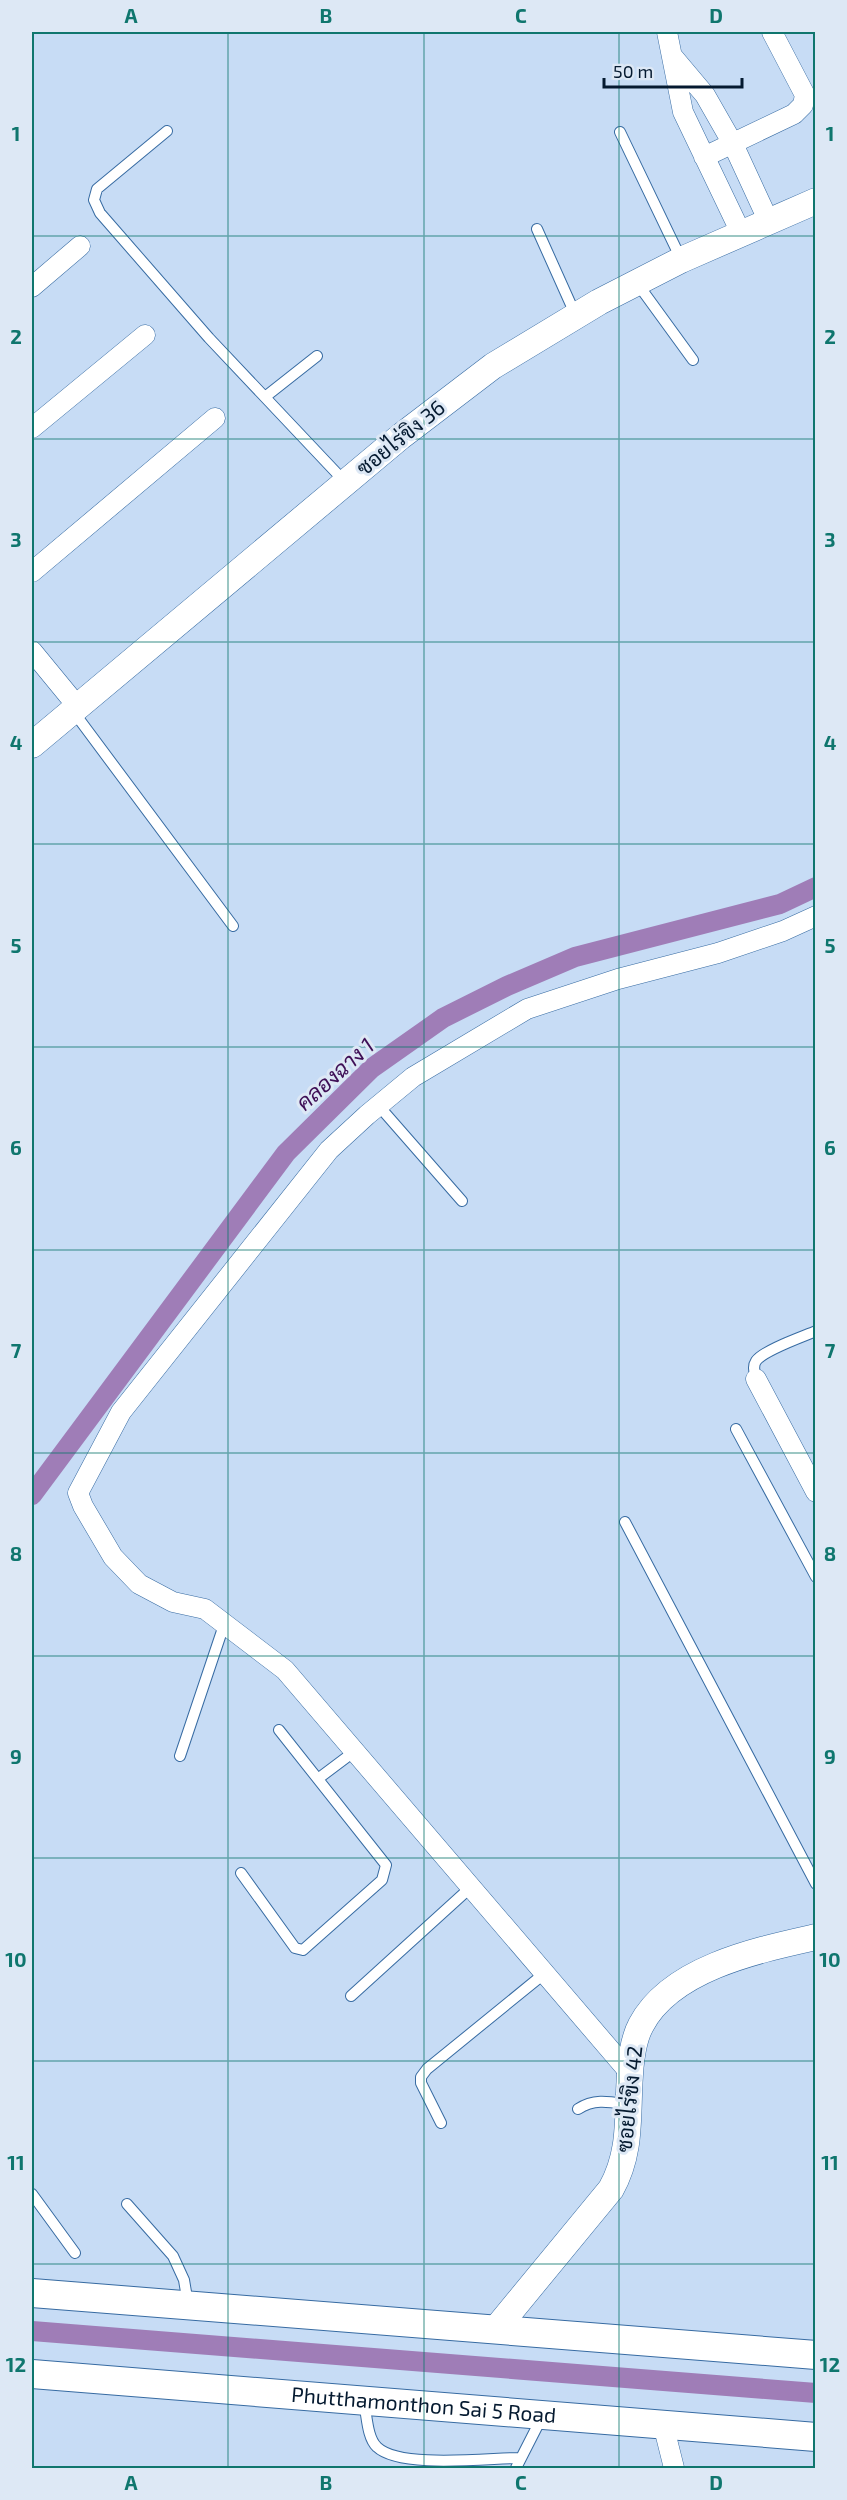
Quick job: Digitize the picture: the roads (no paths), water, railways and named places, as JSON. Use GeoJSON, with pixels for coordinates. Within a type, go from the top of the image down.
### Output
{"type":"FeatureCollection","features":[{"type":"Feature","properties":{"kind":"main road"},"geometry":{"type":"LineString","coordinates":[[32,2293],[816,2355]]}},
{"type":"Feature","properties":{"kind":"main road","name":"Phutthamonthon Sai 5 Road"},"geometry":{"type":"LineString","coordinates":[[32,2374],[816,2437]]}},
{"type":"Feature","properties":{"kind":"street"},"geometry":{"type":"LineString","coordinates":[[667,32],[683,112],[741,233]]}},
{"type":"Feature","properties":{"kind":"street"},"geometry":{"type":"LineString","coordinates":[[704,157],[794,114],[803,105],[804,95],[772,32]]}},
{"type":"Feature","properties":{"kind":"street"},"geometry":{"type":"LineString","coordinates":[[671,55],[705,95],[733,144],[769,222]]}},
{"type":"Feature","properties":{"kind":"street","name":"ซอยไร่ขิง 36"},"geometry":{"type":"LineString","coordinates":[[32,745],[400,437],[493,366],[576,316],[681,260],[816,201]]}},
{"type":"Feature","properties":{"kind":"street"},"geometry":{"type":"LineString","coordinates":[[32,287],[80,246]]}},
{"type":"Feature","properties":{"kind":"street"},"geometry":{"type":"LineString","coordinates":[[32,428],[145,335]]}},
{"type":"Feature","properties":{"kind":"street"},"geometry":{"type":"LineString","coordinates":[[32,572],[215,418]]}},
{"type":"Feature","properties":{"kind":"street"},"geometry":{"type":"LineString","coordinates":[[32,651],[76,709]]}},
{"type":"Feature","properties":{"kind":"street"},"geometry":{"type":"LineString","coordinates":[[630,2073],[285,1670],[205,1609],[173,1602],[139,1584],[113,1557],[78,1493],[80,1485],[121,1412],[329,1150],[378,1105],[423,1071],[527,1009],[618,979],[718,953],[783,931],[816,916]]}},
{"type":"Feature","properties":{"kind":"street"},"geometry":{"type":"LineString","coordinates":[[756,1379],[813,1481]]}},
{"type":"Feature","properties":{"kind":"street","name":"ซอยไร่ขิง 42"},"geometry":{"type":"LineString","coordinates":[[495,2330],[611,2189],[621,2171],[625,2154],[630,2073],[640,2025],[656,2004],[682,1983],[707,1969],[743,1956],[816,1937]]}},
{"type":"Feature","properties":{"kind":"street"},"geometry":{"type":"LineString","coordinates":[[663,2424],[674,2469]]}},
{"type":"Feature","properties":{"kind":"lane"},"geometry":{"type":"LineString","coordinates":[[167,131],[97,189],[94,200],[100,213],[209,338],[346,483]]}},
{"type":"Feature","properties":{"kind":"lane"},"geometry":{"type":"LineString","coordinates":[[620,132],[681,260]]}},
{"type":"Feature","properties":{"kind":"lane"},"geometry":{"type":"LineString","coordinates":[[537,229],[576,316]]}},
{"type":"Feature","properties":{"kind":"lane"},"geometry":{"type":"LineString","coordinates":[[636,283],[693,360]]}},
{"type":"Feature","properties":{"kind":"lane"},"geometry":{"type":"LineString","coordinates":[[265,397],[317,356]]}},
{"type":"Feature","properties":{"kind":"lane"},"geometry":{"type":"LineString","coordinates":[[76,709],[233,926]]}},
{"type":"Feature","properties":{"kind":"lane"},"geometry":{"type":"LineString","coordinates":[[378,1105],[462,1201]]}},
{"type":"Feature","properties":{"kind":"lane"},"geometry":{"type":"LineString","coordinates":[[756,1379],[754,1370],[756,1361],[765,1354],[816,1331]]}},
{"type":"Feature","properties":{"kind":"lane"},"geometry":{"type":"LineString","coordinates":[[736,1429],[816,1577]]}},
{"type":"Feature","properties":{"kind":"lane"},"geometry":{"type":"LineString","coordinates":[[625,1522],[816,1884]]}},
{"type":"Feature","properties":{"kind":"lane"},"geometry":{"type":"LineString","coordinates":[[180,1756],[225,1622]]}},
{"type":"Feature","properties":{"kind":"lane"},"geometry":{"type":"LineString","coordinates":[[241,1873],[295,1948],[303,1950],[382,1880],[386,1865],[279,1730]]}},
{"type":"Feature","properties":{"kind":"lane"},"geometry":{"type":"LineString","coordinates":[[319,1778],[355,1751]]}},
{"type":"Feature","properties":{"kind":"lane"},"geometry":{"type":"LineString","coordinates":[[351,1996],[471,1887]]}},
{"type":"Feature","properties":{"kind":"lane"},"geometry":{"type":"LineString","coordinates":[[441,2123],[421,2083],[421,2077],[427,2069],[545,1973]]}},
{"type":"Feature","properties":{"kind":"lane"},"geometry":{"type":"LineString","coordinates":[[578,2109],[589,2102],[597,2101],[629,2105]]}},
{"type":"Feature","properties":{"kind":"lane"},"geometry":{"type":"LineString","coordinates":[[32,2194],[75,2253]]}},
{"type":"Feature","properties":{"kind":"lane"},"geometry":{"type":"LineString","coordinates":[[127,2204],[173,2256],[184,2280],[188,2306]]}},
{"type":"Feature","properties":{"kind":"lane"},"geometry":{"type":"LineString","coordinates":[[363,2400],[370,2433],[377,2447],[395,2456],[446,2464],[520,2457]]}},
{"type":"Feature","properties":{"kind":"lane"},"geometry":{"type":"LineString","coordinates":[[516,2469],[520,2457],[544,2414]]}},
{"type":"Feature","properties":{"kind":"waterway","name":"คลองฉาง 1"},"geometry":{"type":"LineString","coordinates":[[32,1495],[286,1153],[372,1068],[443,1018],[507,986],[575,957],[780,904],[816,887]]}},
{"type":"Feature","properties":{"kind":"waterway"},"geometry":{"type":"LineString","coordinates":[[32,2331],[816,2393]]}}]}
